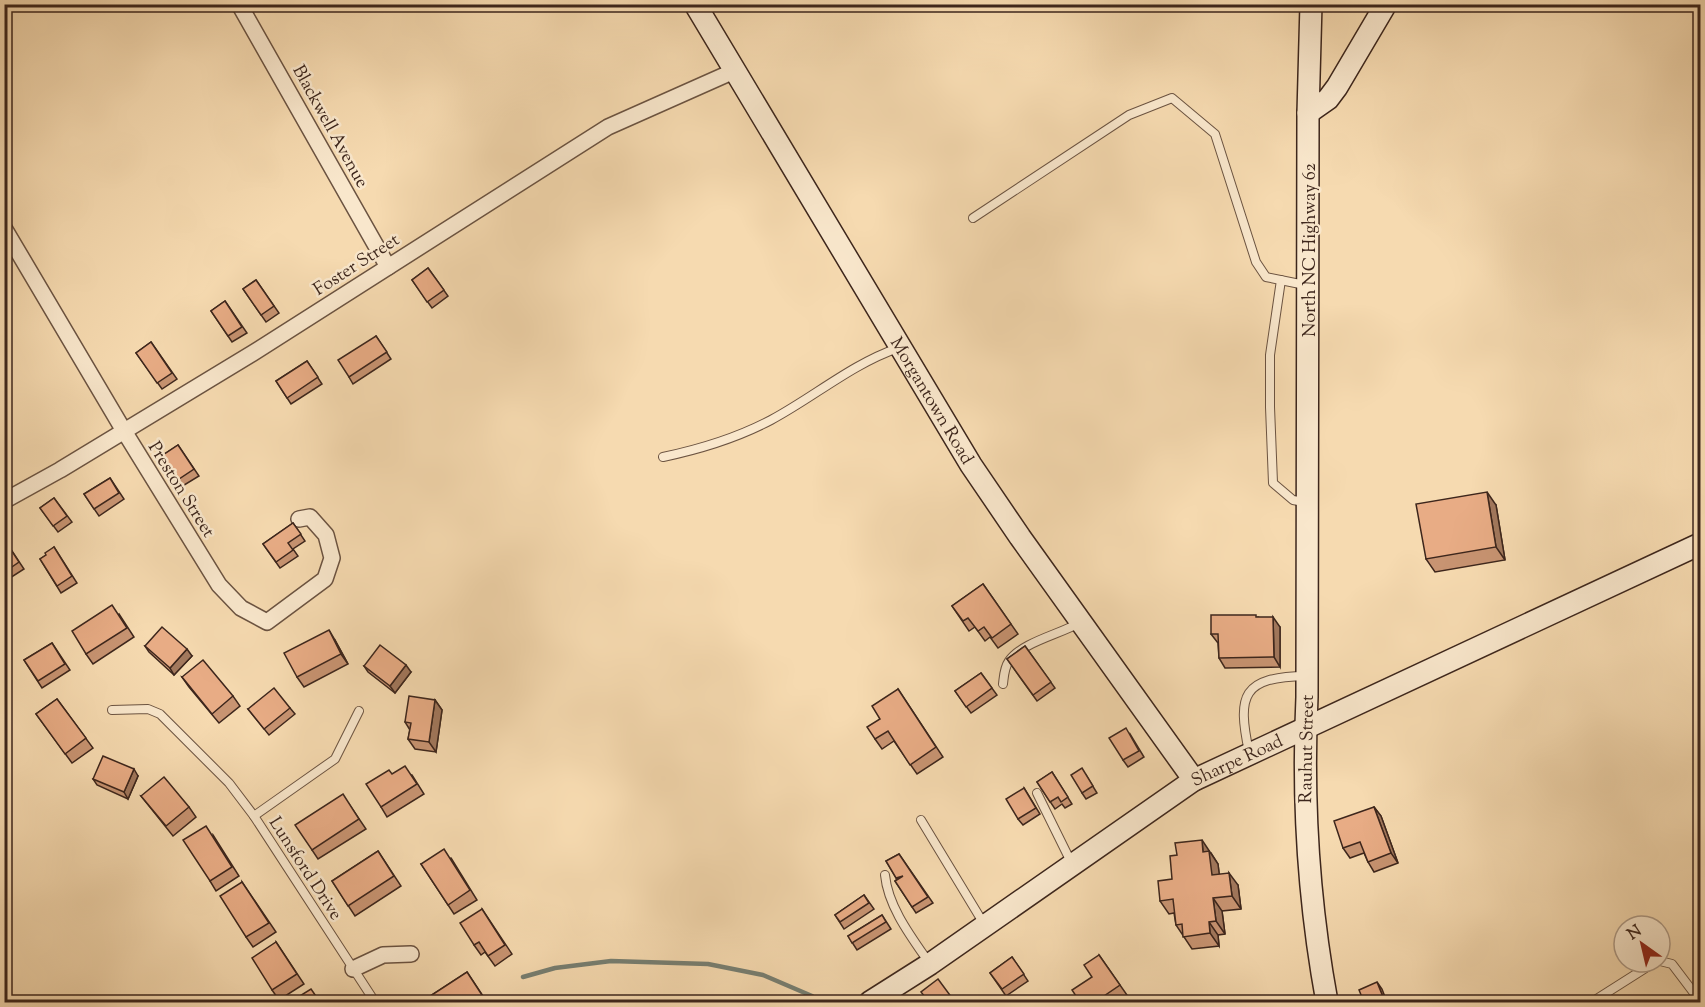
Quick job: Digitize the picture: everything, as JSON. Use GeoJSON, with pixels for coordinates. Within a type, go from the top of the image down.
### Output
{"type":"FeatureCollection","features":[{"type":"Feature","properties":{"kind":"street","name":"Blackwell Avenue"},"geometry":{"type":"LineString","coordinates":[[239,4],[388,267]]}},
{"type":"Feature","properties":{"kind":"street","name":"Morgantown Road"},"geometry":{"type":"LineString","coordinates":[[695,4],[971,465],[1194,780]]}},
{"type":"Feature","properties":{"kind":"street","name":"North NC Highway 62"},"geometry":{"type":"LineString","coordinates":[[1308,499],[1308,113],[1311,4]]}},
{"type":"Feature","properties":{"kind":"street"},"geometry":{"type":"LineString","coordinates":[[1308,113],[1328,99],[1337,87],[1386,4]]}},
{"type":"Feature","properties":{"kind":"street","name":"Foster Street"},"geometry":{"type":"LineString","coordinates":[[4,501],[253,352],[608,127],[734,71]]}},
{"type":"Feature","properties":{"kind":"street","name":"Preston Street"},"geometry":{"type":"LineString","coordinates":[[4,228],[123,431],[219,585],[241,608],[267,622],[325,579],[332,558],[326,535],[310,517],[299,519]]}},
{"type":"Feature","properties":{"kind":"street","name":"Rauhut Street"},"geometry":{"type":"LineString","coordinates":[[1308,499],[1305,809],[1311,894],[1328,1002]]}},
{"type":"Feature","properties":{"kind":"street","name":"Sharpe Road"},"geometry":{"type":"LineString","coordinates":[[870,1002],[930,964],[1194,780],[1701,544]]}},
{"type":"Feature","properties":{"kind":"street"},"geometry":{"type":"LineString","coordinates":[[353,969],[383,955],[411,954]]}},
{"type":"Feature","properties":{"kind":"lane"},"geometry":{"type":"LineString","coordinates":[[973,218],[1129,115],[1172,98],[1215,134],[1256,262],[1266,277],[1309,286]]}},
{"type":"Feature","properties":{"kind":"lane"},"geometry":{"type":"LineString","coordinates":[[1281,280],[1270,355],[1273,483],[1293,500],[1308,499]]}},
{"type":"Feature","properties":{"kind":"lane"},"geometry":{"type":"LineString","coordinates":[[663,457],[693,451],[748,432],[876,356],[900,348]]}},
{"type":"Feature","properties":{"kind":"lane"},"geometry":{"type":"LineString","coordinates":[[1003,684],[1005,668],[1010,659],[1033,643],[1066,631],[1081,622]]}},
{"type":"Feature","properties":{"kind":"lane"},"geometry":{"type":"LineString","coordinates":[[1250,754],[1243,724],[1246,696],[1255,685],[1285,676],[1306,676]]}},
{"type":"Feature","properties":{"kind":"lane","name":"Lunsford Drive"},"geometry":{"type":"LineString","coordinates":[[112,710],[148,709],[160,714],[229,783],[254,816],[375,1002]]}},
{"type":"Feature","properties":{"kind":"lane"},"geometry":{"type":"LineString","coordinates":[[254,816],[335,759],[359,711]]}},
{"type":"Feature","properties":{"kind":"lane"},"geometry":{"type":"LineString","coordinates":[[1037,793],[1073,864]]}},
{"type":"Feature","properties":{"kind":"lane"},"geometry":{"type":"LineString","coordinates":[[921,820],[985,926]]}},
{"type":"Feature","properties":{"kind":"lane"},"geometry":{"type":"LineString","coordinates":[[885,875],[887,890],[918,947],[930,964]]}},
{"type":"Feature","properties":{"kind":"lane"},"geometry":{"type":"LineString","coordinates":[[1672,964],[1701,1001]]}},
{"type":"Feature","properties":{"kind":"lane"},"geometry":{"type":"LineString","coordinates":[[1592,1002],[1636,974]]}},
{"type":"Feature","properties":{"kind":"building"},"geometry":{"type":"Polygon","coordinates":[[[428,268],[444,290],[427,302],[412,280],[428,268]]]}},
{"type":"Feature","properties":{"kind":"building"},"geometry":{"type":"Polygon","coordinates":[[[256,280],[274,306],[261,315],[243,289],[256,280]]]}},
{"type":"Feature","properties":{"kind":"building"},"geometry":{"type":"Polygon","coordinates":[[[225,301],[242,327],[228,336],[211,311],[225,301]]]}},
{"type":"Feature","properties":{"kind":"building"},"geometry":{"type":"Polygon","coordinates":[[[376,336],[387,352],[349,377],[338,360],[376,336]]]}},
{"type":"Feature","properties":{"kind":"building"},"geometry":{"type":"Polygon","coordinates":[[[151,342],[172,373],[157,383],[136,353],[151,342]]]}},
{"type":"Feature","properties":{"kind":"building"},"geometry":{"type":"Polygon","coordinates":[[[307,361],[318,377],[287,398],[276,381],[307,361]]]}},
{"type":"Feature","properties":{"kind":"building"},"geometry":{"type":"Polygon","coordinates":[[[178,445],[194,469],[176,481],[160,457],[178,445]]]}},
{"type":"Feature","properties":{"kind":"building"},"geometry":{"type":"Polygon","coordinates":[[[110,478],[119,493],[94,509],[84,494],[110,478]]]}},
{"type":"Feature","properties":{"kind":"building"},"geometry":{"type":"Polygon","coordinates":[[[1487,492],[1496,547],[1426,559],[1416,504],[1487,492]]]}},
{"type":"Feature","properties":{"kind":"building"},"geometry":{"type":"Polygon","coordinates":[[[54,498],[67,516],[53,526],[40,508],[54,498]]]}},
{"type":"Feature","properties":{"kind":"building"},"geometry":{"type":"Polygon","coordinates":[[[293,523],[301,534],[288,543],[293,550],[276,562],[263,544],[293,523]]]}},
{"type":"Feature","properties":{"kind":"building"},"geometry":{"type":"Polygon","coordinates":[[[4,539],[19,562],[6,571],[4,570],[4,539]]]}},
{"type":"Feature","properties":{"kind":"building"},"geometry":{"type":"Polygon","coordinates":[[[54,547],[72,576],[57,586],[40,559],[54,547]]]}},
{"type":"Feature","properties":{"kind":"building"},"geometry":{"type":"Polygon","coordinates":[[[983,584],[1011,624],[992,638],[984,627],[978,631],[968,618],[963,621],[952,606],[983,584]]]}},
{"type":"Feature","properties":{"kind":"building"},"geometry":{"type":"Polygon","coordinates":[[[112,605],[127,628],[86,654],[72,631],[112,605]]]}},
{"type":"Feature","properties":{"kind":"building"},"geometry":{"type":"Polygon","coordinates":[[[1211,615],[1273,617],[1274,657],[1219,658],[1218,634],[1211,634],[1211,615]]]}},
{"type":"Feature","properties":{"kind":"building"},"geometry":{"type":"Polygon","coordinates":[[[162,627],[187,649],[170,668],[145,646],[162,627]]]}},
{"type":"Feature","properties":{"kind":"building"},"geometry":{"type":"Polygon","coordinates":[[[329,630],[341,654],[297,677],[284,653],[329,630]]]}},
{"type":"Feature","properties":{"kind":"building"},"geometry":{"type":"Polygon","coordinates":[[[52,643],[65,664],[38,681],[24,660],[52,643]]]}},
{"type":"Feature","properties":{"kind":"building"},"geometry":{"type":"Polygon","coordinates":[[[380,645],[406,665],[390,686],[364,666],[380,645]]]}},
{"type":"Feature","properties":{"kind":"building"},"geometry":{"type":"Polygon","coordinates":[[[1025,646],[1051,682],[1033,695],[1007,659],[1025,646]]]}},
{"type":"Feature","properties":{"kind":"building"},"geometry":{"type":"Polygon","coordinates":[[[203,660],[233,696],[212,714],[182,677],[203,660]]]}},
{"type":"Feature","properties":{"kind":"building"},"geometry":{"type":"Polygon","coordinates":[[[981,673],[992,688],[966,707],[955,691],[981,673]]]}},
{"type":"Feature","properties":{"kind":"building"},"geometry":{"type":"Polygon","coordinates":[[[274,688],[290,708],[264,729],[248,709],[274,688]]]}},
{"type":"Feature","properties":{"kind":"building"},"geometry":{"type":"Polygon","coordinates":[[[898,689],[936,747],[910,765],[888,731],[875,739],[867,727],[880,719],[872,706],[898,689]]]}},
{"type":"Feature","properties":{"kind":"building"},"geometry":{"type":"Polygon","coordinates":[[[409,696],[435,700],[429,742],[408,739],[411,723],[405,722],[409,696]]]}},
{"type":"Feature","properties":{"kind":"building"},"geometry":{"type":"Polygon","coordinates":[[[57,699],[86,738],[65,754],[36,714],[57,699]]]}},
{"type":"Feature","properties":{"kind":"building"},"geometry":{"type":"Polygon","coordinates":[[[1126,728],[1139,751],[1123,760],[1109,738],[1126,728]]]}},
{"type":"Feature","properties":{"kind":"building"},"geometry":{"type":"Polygon","coordinates":[[[103,756],[134,769],[124,792],[93,779],[103,756]]]}},
{"type":"Feature","properties":{"kind":"building"},"geometry":{"type":"Polygon","coordinates":[[[405,766],[417,784],[381,807],[366,784],[389,770],[392,774],[405,766]]]}},
{"type":"Feature","properties":{"kind":"building"},"geometry":{"type":"Polygon","coordinates":[[[1082,768],[1093,786],[1082,793],[1071,775],[1082,768]]]}},
{"type":"Feature","properties":{"kind":"building"},"geometry":{"type":"Polygon","coordinates":[[[1052,772],[1068,797],[1061,802],[1058,797],[1050,802],[1037,782],[1052,772]]]}},
{"type":"Feature","properties":{"kind":"building"},"geometry":{"type":"Polygon","coordinates":[[[164,777],[189,807],[166,826],[141,796],[164,777]]]}},
{"type":"Feature","properties":{"kind":"building"},"geometry":{"type":"Polygon","coordinates":[[[1024,788],[1036,808],[1018,819],[1006,799],[1024,788]]]}},
{"type":"Feature","properties":{"kind":"building"},"geometry":{"type":"Polygon","coordinates":[[[343,794],[359,819],[312,850],[295,825],[343,794]]]}},
{"type":"Feature","properties":{"kind":"building"},"geometry":{"type":"Polygon","coordinates":[[[1374,807],[1391,853],[1368,862],[1360,842],[1343,848],[1334,821],[1374,807]]]}},
{"type":"Feature","properties":{"kind":"building"},"geometry":{"type":"Polygon","coordinates":[[[206,826],[232,867],[210,881],[183,840],[206,826]]]}},
{"type":"Feature","properties":{"kind":"building"},"geometry":{"type":"Polygon","coordinates":[[[1202,840],[1203,852],[1209,851],[1212,875],[1229,873],[1232,896],[1213,898],[1216,921],[1209,922],[1210,933],[1183,937],[1182,924],[1176,925],[1173,899],[1160,901],[1158,881],[1172,879],[1170,856],[1177,855],[1175,843],[1202,840]]]}},
{"type":"Feature","properties":{"kind":"building"},"geometry":{"type":"Polygon","coordinates":[[[444,849],[470,890],[448,905],[421,864],[444,849]]]}},
{"type":"Feature","properties":{"kind":"building"},"geometry":{"type":"Polygon","coordinates":[[[378,851],[394,876],[348,906],[332,881],[378,851]]]}},
{"type":"Feature","properties":{"kind":"building"},"geometry":{"type":"Polygon","coordinates":[[[899,854],[928,897],[912,907],[895,881],[903,876],[896,878],[886,861],[899,854]]]}},
{"type":"Feature","properties":{"kind":"building"},"geometry":{"type":"Polygon","coordinates":[[[242,882],[269,923],[246,937],[220,896],[242,882]]]}},
{"type":"Feature","properties":{"kind":"building"},"geometry":{"type":"Polygon","coordinates":[[[864,895],[869,903],[840,922],[835,915],[864,895]]]}},
{"type":"Feature","properties":{"kind":"building"},"geometry":{"type":"Polygon","coordinates":[[[482,909],[505,945],[488,956],[479,942],[474,945],[460,923],[482,909]]]}},
{"type":"Feature","properties":{"kind":"building"},"geometry":{"type":"Polygon","coordinates":[[[882,915],[886,922],[852,943],[848,936],[882,915]]]}},
{"type":"Feature","properties":{"kind":"building"},"geometry":{"type":"Polygon","coordinates":[[[276,942],[297,974],[272,990],[252,958],[276,942]]]}},
{"type":"Feature","properties":{"kind":"building"},"geometry":{"type":"Polygon","coordinates":[[[1099,955],[1120,985],[1095,1002],[1080,1002],[1072,990],[1092,977],[1084,965],[1099,955]]]}},
{"type":"Feature","properties":{"kind":"building"},"geometry":{"type":"Polygon","coordinates":[[[1012,957],[1024,974],[1002,989],[990,973],[1012,957]]]}},
{"type":"Feature","properties":{"kind":"building"},"geometry":{"type":"Polygon","coordinates":[[[467,972],[482,995],[469,1002],[421,1002],[467,972]]]}},
{"type":"Feature","properties":{"kind":"building"},"geometry":{"type":"Polygon","coordinates":[[[938,979],[955,1002],[929,1002],[921,992],[938,979]]]}},
{"type":"Feature","properties":{"kind":"building"},"geometry":{"type":"Polygon","coordinates":[[[1377,982],[1385,1002],[1364,1002],[1359,990],[1377,982]]]}},
{"type":"Feature","properties":{"kind":"building"},"geometry":{"type":"Polygon","coordinates":[[[311,989],[320,1002],[290,1002],[311,989]]]}},
{"type":"Feature","properties":{"kind":"waterway"},"geometry":{"type":"LineString","coordinates":[[523,977],[555,968],[611,961],[708,964],[763,975],[812,996],[816,1002]]}}]}
